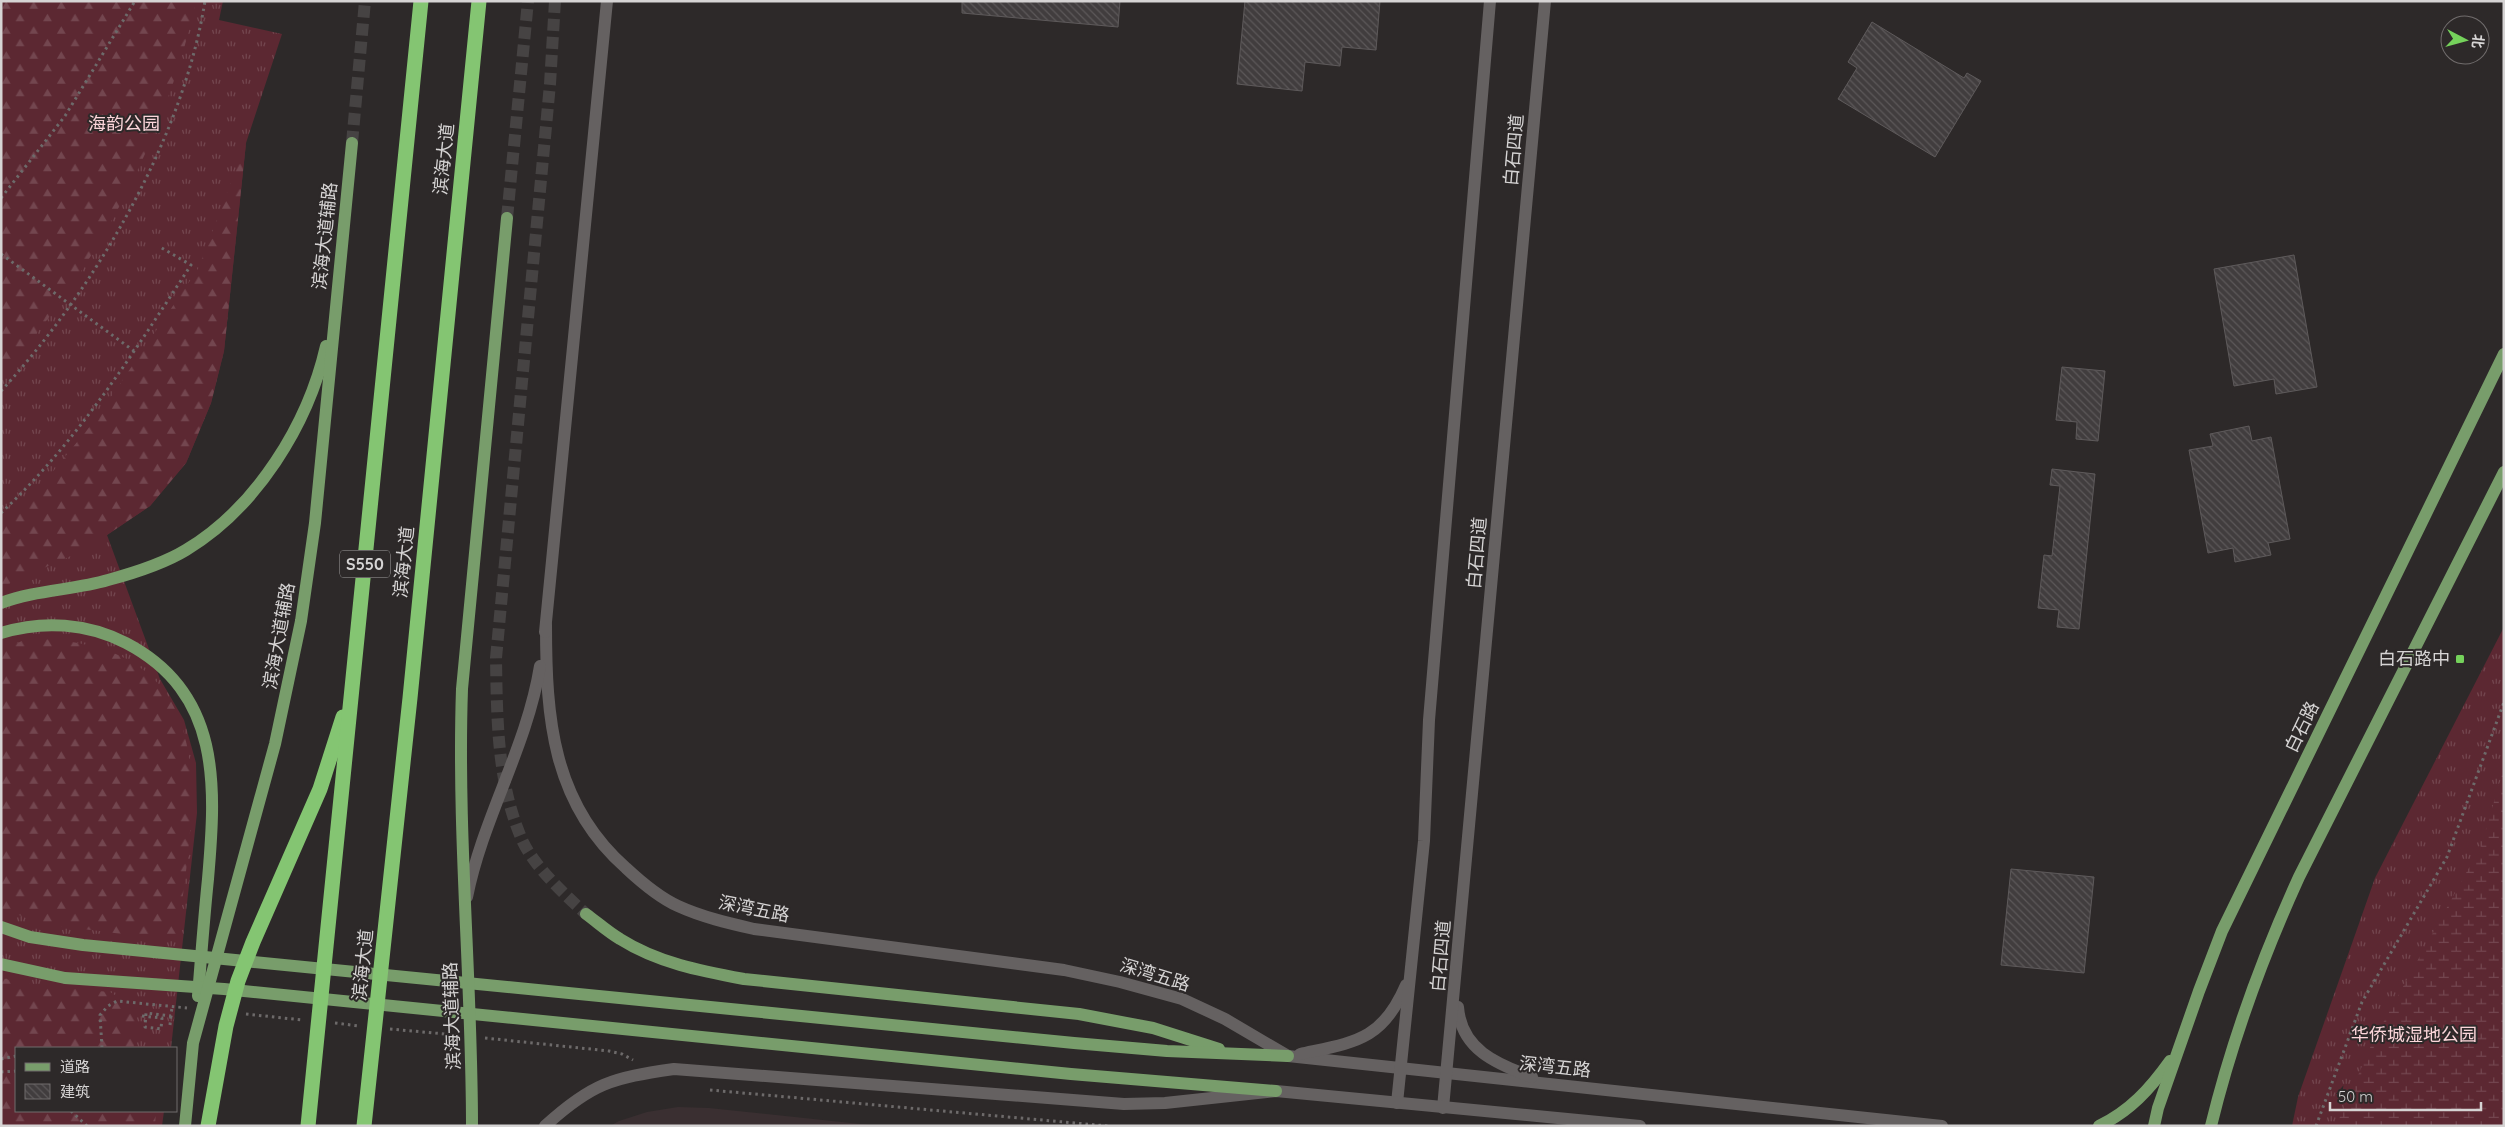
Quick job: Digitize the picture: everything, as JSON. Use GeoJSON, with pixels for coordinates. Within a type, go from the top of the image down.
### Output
{"type":"FeatureCollection","features":[{"type":"Feature","properties":{"kind":"highway","name":"S550"},"geometry":{"type":"LineString","coordinates":[[308,1126],[421,1]]}},
{"type":"Feature","properties":{"kind":"highway","name":"滨海大道"},"geometry":{"type":"LineString","coordinates":[[364,1126],[408,718],[479,1]]}},
{"type":"Feature","properties":{"kind":"highway"},"geometry":{"type":"LineString","coordinates":[[208,1126],[226,1026],[238,981],[253,942],[320,789],[354,682]]}},
{"type":"Feature","properties":{"kind":"main road","name":"滨海大道辅路"},"geometry":{"type":"LineString","coordinates":[[185,1126],[194,1043],[275,744],[291,673],[315,523],[352,143]]}},
{"type":"Feature","properties":{"kind":"main road","name":"滨海大道辅路"},"geometry":{"type":"LineString","coordinates":[[472,1126],[460,756],[462,689],[507,218]]}},
{"type":"Feature","properties":{"kind":"main road"},"geometry":{"type":"LineString","coordinates":[[1,603],[107,581],[150,567],[186,550],[224,521],[256,488],[285,445],[308,401],[325,353],[336,305]]}},
{"type":"Feature","properties":{"kind":"main road","name":"白石路"},"geometry":{"type":"LineString","coordinates":[[2154,1126],[2158,1108],[2178,1049],[2222,931],[2504,354]]}},
{"type":"Feature","properties":{"kind":"main road"},"geometry":{"type":"LineString","coordinates":[[2211,1126],[2224,1072],[2276,928],[2299,877],[2504,472]]}},
{"type":"Feature","properties":{"kind":"main road"},"geometry":{"type":"LineString","coordinates":[[1,633],[22,626],[69,625],[110,635],[141,651],[174,679],[190,702],[202,732],[211,764],[213,799],[194,1043]]}},
{"type":"Feature","properties":{"kind":"main road"},"geometry":{"type":"LineString","coordinates":[[586,914],[619,939],[654,957],[693,970],[744,979],[1079,1014],[1153,1028],[1235,1054]]}},
{"type":"Feature","properties":{"kind":"main road"},"geometry":{"type":"LineString","coordinates":[[1,927],[30,937],[83,945],[1074,1043],[1167,1051],[1288,1056]]}},
{"type":"Feature","properties":{"kind":"main road"},"geometry":{"type":"LineString","coordinates":[[1,964],[65,978],[243,991],[1071,1074],[1276,1091]]}},
{"type":"Feature","properties":{"kind":"main road"},"geometry":{"type":"LineString","coordinates":[[2099,1126],[2117,1118],[2134,1104],[2152,1086],[2178,1049]]}},
{"type":"Feature","properties":{"kind":"street"},"geometry":{"type":"LineString","coordinates":[[466,904],[473,868],[485,831],[522,736],[537,682],[546,625],[607,1]]}},
{"type":"Feature","properties":{"kind":"street","name":"白石四道"},"geometry":{"type":"LineString","coordinates":[[1397,1103],[1424,841],[1429,720],[1490,1]]}},
{"type":"Feature","properties":{"kind":"street","name":"白石四道"},"geometry":{"type":"LineString","coordinates":[[1443,1108],[1545,1]]}},
{"type":"Feature","properties":{"kind":"street","name":"深湾五路"},"geometry":{"type":"LineString","coordinates":[[546,625],[546,687],[550,725],[566,786],[586,825],[612,856],[644,885],[676,905],[713,919],[754,929],[1064,970],[1120,982],[1182,999],[1225,1019],[1288,1056],[1942,1126]]}},
{"type":"Feature","properties":{"kind":"street"},"geometry":{"type":"LineString","coordinates":[[1288,1056],[1348,1042],[1377,1029],[1397,1005],[1411,973]]}},
{"type":"Feature","properties":{"kind":"street"},"geometry":{"type":"LineString","coordinates":[[1456,982],[1458,1015],[1470,1042],[1485,1057],[1504,1067],[1551,1084]]}},
{"type":"Feature","properties":{"kind":"street"},"geometry":{"type":"LineString","coordinates":[[545,1126],[570,1103],[598,1086],[627,1076],[674,1069],[1124,1104],[1165,1103],[1276,1091],[1640,1126]]}},
{"type":"Feature","properties":{"kind":"path"},"geometry":{"type":"LineString","coordinates":[[1,198],[65,116],[89,80],[135,1]]}},
{"type":"Feature","properties":{"kind":"path"},"geometry":{"type":"LineString","coordinates":[[1,391],[46,337],[117,234],[158,150],[190,68],[201,31],[205,1]]}},
{"type":"Feature","properties":{"kind":"path"},"geometry":{"type":"LineString","coordinates":[[1,513],[30,486],[92,410],[191,265],[160,246]]}},
{"type":"Feature","properties":{"kind":"path"},"geometry":{"type":"LineString","coordinates":[[1,254],[134,351]]}},
{"type":"Feature","properties":{"kind":"path"},"geometry":{"type":"LineString","coordinates":[[2316,1126],[2362,1002],[2447,857],[2504,702]]}},
{"type":"Feature","properties":{"kind":"path"},"geometry":{"type":"LineString","coordinates":[[102,1047],[100,1015],[108,1006],[117,1001],[192,1009]]}},
{"type":"Feature","properties":{"kind":"path"},"geometry":{"type":"LineString","coordinates":[[142,1016],[148,1017],[162,1018],[160,1029],[145,1027],[146,1020],[146,1013],[171,1016],[172,1007]]}},
{"type":"Feature","properties":{"kind":"path"},"geometry":{"type":"LineString","coordinates":[[170,1025],[172,1007]]}},
{"type":"Feature","properties":{"kind":"path"},"geometry":{"type":"LineString","coordinates":[[241,1014],[311,1021]]}},
{"type":"Feature","properties":{"kind":"path"},"geometry":{"type":"LineString","coordinates":[[331,1023],[360,1026]]}},
{"type":"Feature","properties":{"kind":"path"},"geometry":{"type":"LineString","coordinates":[[380,1028],[460,1036]]}},
{"type":"Feature","properties":{"kind":"path"},"geometry":{"type":"LineString","coordinates":[[480,1038],[609,1051],[622,1054],[635,1063]]}},
{"type":"Feature","properties":{"kind":"path"},"geometry":{"type":"LineString","coordinates":[[1,1059],[15,1056]]}},
{"type":"Feature","properties":{"kind":"path"},"geometry":{"type":"LineString","coordinates":[[1,1072],[15,1071]]}},
{"type":"Feature","properties":{"kind":"path"},"geometry":{"type":"LineString","coordinates":[[719,1091],[1108,1126]]}},
{"type":"Feature","properties":{"kind":"path"},"geometry":{"type":"LineString","coordinates":[[72,1112],[87,1126]]}},
{"type":"Feature","properties":{"kind":"shaded area"},"geometry":{"type":"Polygon","coordinates":[[[678,1107],[709,1108],[879,1126],[610,1126],[647,1112],[678,1107]]]}},
{"type":"Feature","properties":{"kind":"green space","name":"海韵公园"},"geometry":{"type":"Polygon","coordinates":[[[1,1],[223,1],[219,20],[282,34],[246,143],[224,351],[211,403],[186,463],[150,506],[107,535],[160,679],[184,720],[196,763],[197,813],[171,1047],[15,1047],[15,1112],[164,1112],[162,1126],[1,1126],[1,1]]]}},
{"type":"Feature","properties":{"kind":"green space"},"geometry":{"type":"Polygon","coordinates":[[[1,1],[196,1],[183,51],[166,102],[146,152],[122,200],[96,248],[67,293],[1,375],[1,1]]]}},
{"type":"Feature","properties":{"kind":"green space"},"geometry":{"type":"Polygon","coordinates":[[[246,143],[224,351],[211,403],[186,463],[150,506],[107,535],[82,551],[1,587],[1,527],[41,486],[96,419],[198,269],[246,143]]]}},
{"type":"Feature","properties":{"kind":"green space","name":"华侨城湿地公园"},"geometry":{"type":"Polygon","coordinates":[[[2504,627],[2504,1126],[2292,1126],[2298,1097],[2375,878],[2504,627]]]}},
{"type":"Feature","properties":{"kind":"green space"},"geometry":{"type":"Polygon","coordinates":[[[43,639],[104,649],[146,672],[173,704],[187,744],[191,790],[189,840],[177,941],[52,925],[34,921],[1,908],[1,647],[24,641],[43,639]]]}},
{"type":"Feature","properties":{"kind":"green space"},"geometry":{"type":"Polygon","coordinates":[[[2504,768],[2504,1126],[2336,1126],[2373,1041],[2481,846],[2504,768]]]}},
{"type":"Feature","properties":{"kind":"green space"},"geometry":{"type":"Polygon","coordinates":[[[1,978],[40,986],[110,992],[137,1009],[134,1047],[15,1047],[15,1112],[156,1112],[155,1126],[1,1126],[1,978]]]}},
{"type":"Feature","properties":{"kind":"building"},"geometry":{"type":"Polygon","coordinates":[[[962,1],[1120,1],[1118,27],[962,13],[962,1]]]}},
{"type":"Feature","properties":{"kind":"building"},"geometry":{"type":"Polygon","coordinates":[[[1245,1],[1380,1],[1376,50],[1342,47],[1340,66],[1305,62],[1302,91],[1237,84],[1245,1]]]}},
{"type":"Feature","properties":{"kind":"building"},"geometry":{"type":"Polygon","coordinates":[[[1872,22],[1964,78],[1967,73],[1981,81],[1935,157],[1838,99],[1857,68],[1848,62],[1872,22]]]}},
{"type":"Feature","properties":{"kind":"building"},"geometry":{"type":"Polygon","coordinates":[[[2294,255],[2317,387],[2276,394],[2274,379],[2234,386],[2214,269],[2294,255]]]}},
{"type":"Feature","properties":{"kind":"building"},"geometry":{"type":"Polygon","coordinates":[[[2062,367],[2105,371],[2098,441],[2076,439],[2077,422],[2056,420],[2062,367]]]}},
{"type":"Feature","properties":{"kind":"building"},"geometry":{"type":"Polygon","coordinates":[[[2249,426],[2252,441],[2271,437],[2290,539],[2268,543],[2271,555],[2235,562],[2233,548],[2208,553],[2189,450],[2213,446],[2210,434],[2249,426]]]}},
{"type":"Feature","properties":{"kind":"building"},"geometry":{"type":"Polygon","coordinates":[[[2052,469],[2095,474],[2079,629],[2057,627],[2059,610],[2038,608],[2044,555],[2052,556],[2060,486],[2050,485],[2052,469]]]}},
{"type":"Feature","properties":{"kind":"building"},"geometry":{"type":"Polygon","coordinates":[[[2011,869],[2094,877],[2084,973],[2001,965],[2011,869]]]}},
{"type":"Feature","properties":{"kind":"tunnel"},"geometry":{"type":"LineString","coordinates":[[352,143],[365,1]]}},
{"type":"Feature","properties":{"kind":"tunnel"},"geometry":{"type":"LineString","coordinates":[[507,218],[528,1]]}},
{"type":"Feature","properties":{"kind":"tunnel"},"geometry":{"type":"LineString","coordinates":[[555,1],[550,84],[496,658],[497,705],[503,775],[514,820],[523,842],[543,871],[586,914]]}},
{"type":"Feature","properties":{"kind":"place","name":"白石路中"},"geometry":{"type":"Point","coordinates":[2460,659]}}]}
